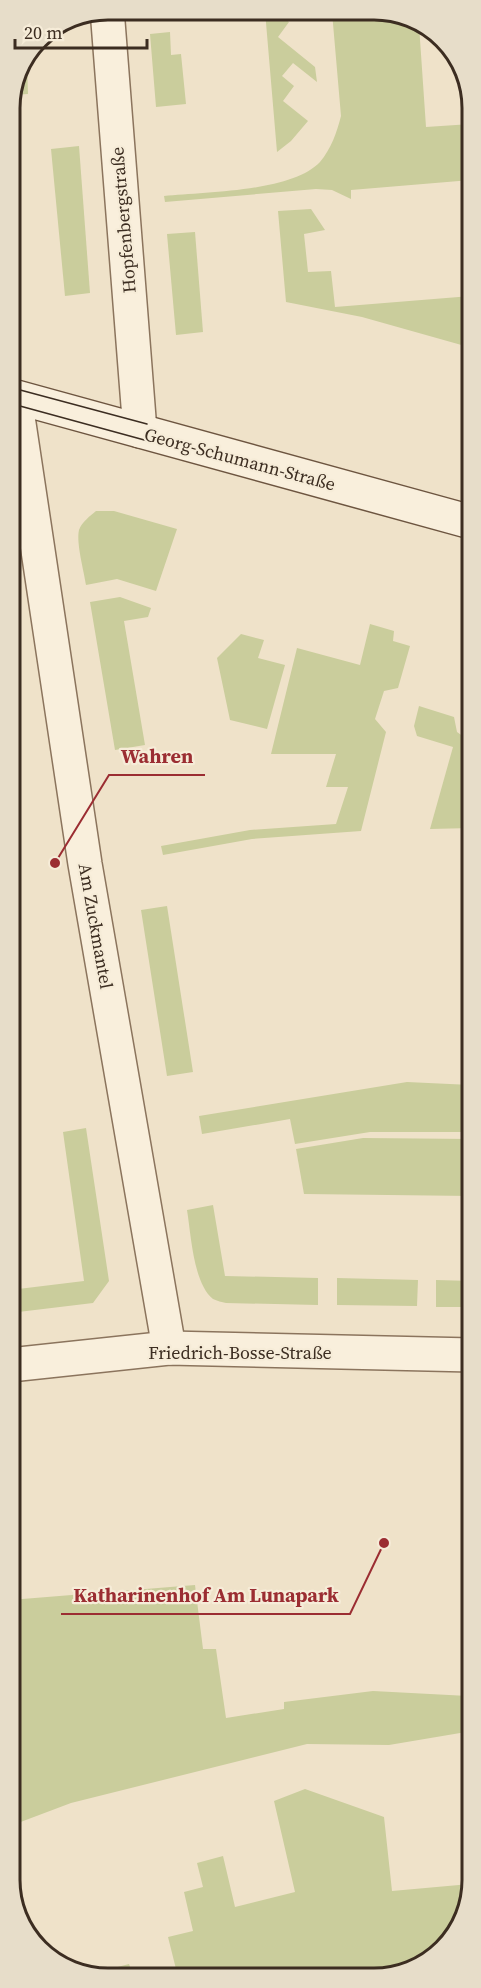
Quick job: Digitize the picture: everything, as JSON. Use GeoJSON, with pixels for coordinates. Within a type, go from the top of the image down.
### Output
{"type":"FeatureCollection","features":[{"type":"Feature","properties":{"kind":"street","name":"Hopfenbergstraße"},"geometry":{"type":"LineString","coordinates":[[108,20],[140,431]]}},
{"type":"Feature","properties":{"kind":"street","name":"Georg-Schumann-Straße"},"geometry":{"type":"LineString","coordinates":[[20,398],[462,519]]}},
{"type":"Feature","properties":{"kind":"street","name":"Am Zuckmantel"},"geometry":{"type":"LineString","coordinates":[[20,447],[85,864],[169,1348]]}},
{"type":"Feature","properties":{"kind":"street","name":"Friedrich-Bosse-Straße"},"geometry":{"type":"LineString","coordinates":[[20,1364],[169,1348],[461,1355]]}},
{"type":"Feature","properties":{"kind":"green space"},"geometry":{"type":"Polygon","coordinates":[[[266,20],[289,22],[278,37],[315,67],[317,82],[293,63],[282,76],[294,86],[283,101],[308,121],[291,141],[277,152],[266,20]]]}},
{"type":"Feature","properties":{"kind":"green space"},"geometry":{"type":"Polygon","coordinates":[[[333,20],[390,21],[417,31],[420,33],[426,127],[462,125],[462,181],[351,190],[351,199],[332,190],[316,189],[165,202],[164,196],[246,189],[269,185],[307,172],[320,162],[327,152],[341,116],[333,20]]]}},
{"type":"Feature","properties":{"kind":"green space"},"geometry":{"type":"Polygon","coordinates":[[[170,32],[171,55],[181,54],[186,104],[156,107],[150,34],[170,32]]]}},
{"type":"Feature","properties":{"kind":"green space"},"geometry":{"type":"Polygon","coordinates":[[[27,73],[28,94],[21,94],[27,73]]]}},
{"type":"Feature","properties":{"kind":"green space"},"geometry":{"type":"Polygon","coordinates":[[[79,146],[90,293],[65,296],[51,149],[79,146]]]}},
{"type":"Feature","properties":{"kind":"green space"},"geometry":{"type":"Polygon","coordinates":[[[311,209],[325,230],[304,234],[308,272],[331,271],[335,307],[462,297],[462,345],[362,317],[286,302],[278,211],[311,209]]]}},
{"type":"Feature","properties":{"kind":"green space"},"geometry":{"type":"Polygon","coordinates":[[[195,232],[203,332],[176,335],[167,234],[195,232]]]}},
{"type":"Feature","properties":{"kind":"green space"},"geometry":{"type":"Polygon","coordinates":[[[96,511],[114,511],[177,529],[156,591],[117,579],[86,585],[78,536],[84,522],[96,511]]]}},
{"type":"Feature","properties":{"kind":"green space"},"geometry":{"type":"Polygon","coordinates":[[[120,597],[151,608],[148,617],[124,621],[145,745],[115,750],[90,602],[120,597]]]}},
{"type":"Feature","properties":{"kind":"green space"},"geometry":{"type":"Polygon","coordinates":[[[370,624],[394,631],[393,641],[410,646],[398,688],[384,691],[375,719],[386,732],[361,831],[252,839],[163,855],[161,846],[250,830],[336,824],[348,787],[326,787],[336,754],[271,754],[297,648],[360,665],[370,624]]]}},
{"type":"Feature","properties":{"kind":"green space"},"geometry":{"type":"Polygon","coordinates":[[[241,634],[264,640],[258,658],[285,665],[267,729],[230,720],[217,658],[241,634]]]}},
{"type":"Feature","properties":{"kind":"green space"},"geometry":{"type":"Polygon","coordinates":[[[419,706],[454,717],[457,732],[462,735],[462,828],[430,829],[453,747],[417,736],[414,726],[419,706]]]}},
{"type":"Feature","properties":{"kind":"green space"},"geometry":{"type":"Polygon","coordinates":[[[167,906],[193,1072],[167,1076],[141,910],[167,906]]]}},
{"type":"Feature","properties":{"kind":"green space"},"geometry":{"type":"Polygon","coordinates":[[[407,1082],[461,1085],[461,1132],[370,1132],[295,1144],[290,1119],[202,1134],[199,1116],[407,1082]]]}},
{"type":"Feature","properties":{"kind":"green space"},"geometry":{"type":"Polygon","coordinates":[[[86,1128],[109,1281],[93,1303],[20,1312],[20,1289],[84,1281],[63,1132],[86,1128]]]}},
{"type":"Feature","properties":{"kind":"green space"},"geometry":{"type":"Polygon","coordinates":[[[363,1138],[461,1139],[461,1196],[304,1194],[296,1149],[363,1138]]]}},
{"type":"Feature","properties":{"kind":"green space"},"geometry":{"type":"Polygon","coordinates":[[[213,1205],[225,1276],[318,1278],[318,1305],[226,1303],[213,1299],[206,1292],[197,1270],[187,1210],[213,1205]]]}},
{"type":"Feature","properties":{"kind":"green space"},"geometry":{"type":"Polygon","coordinates":[[[337,1278],[418,1280],[417,1306],[337,1305],[337,1278]]]}},
{"type":"Feature","properties":{"kind":"green space"},"geometry":{"type":"Polygon","coordinates":[[[436,1280],[461,1281],[461,1307],[436,1307],[436,1280]]]}},
{"type":"Feature","properties":{"kind":"green space"},"geometry":{"type":"Polygon","coordinates":[[[195,1585],[203,1649],[216,1649],[226,1718],[284,1709],[284,1702],[373,1691],[461,1696],[461,1733],[389,1745],[307,1744],[71,1803],[20,1822],[20,1599],[195,1585]]]}},
{"type":"Feature","properties":{"kind":"green space"},"geometry":{"type":"Polygon","coordinates":[[[305,1789],[384,1817],[392,1891],[461,1885],[455,1914],[440,1938],[417,1957],[385,1968],[176,1968],[168,1937],[193,1931],[184,1892],[203,1887],[197,1863],[223,1856],[235,1907],[295,1892],[274,1801],[305,1789]]]}},
{"type":"Feature","properties":{"kind":"green space"},"geometry":{"type":"Polygon","coordinates":[[[129,1964],[131,1968],[114,1968],[129,1964]]]}},
{"type":"Feature","properties":{"kind":"tram line"},"geometry":{"type":"LineString","coordinates":[[20,390],[147,424]]}},
{"type":"Feature","properties":{"kind":"tram line"},"geometry":{"type":"LineString","coordinates":[[20,406],[148,441]]}},
{"type":"Feature","properties":{"kind":"place","name":"Wahren"},"geometry":{"type":"Point","coordinates":[55,863]}},
{"type":"Feature","properties":{"kind":"place","name":"Katharinenhof Am Lunapark"},"geometry":{"type":"Point","coordinates":[384,1543]}}]}
